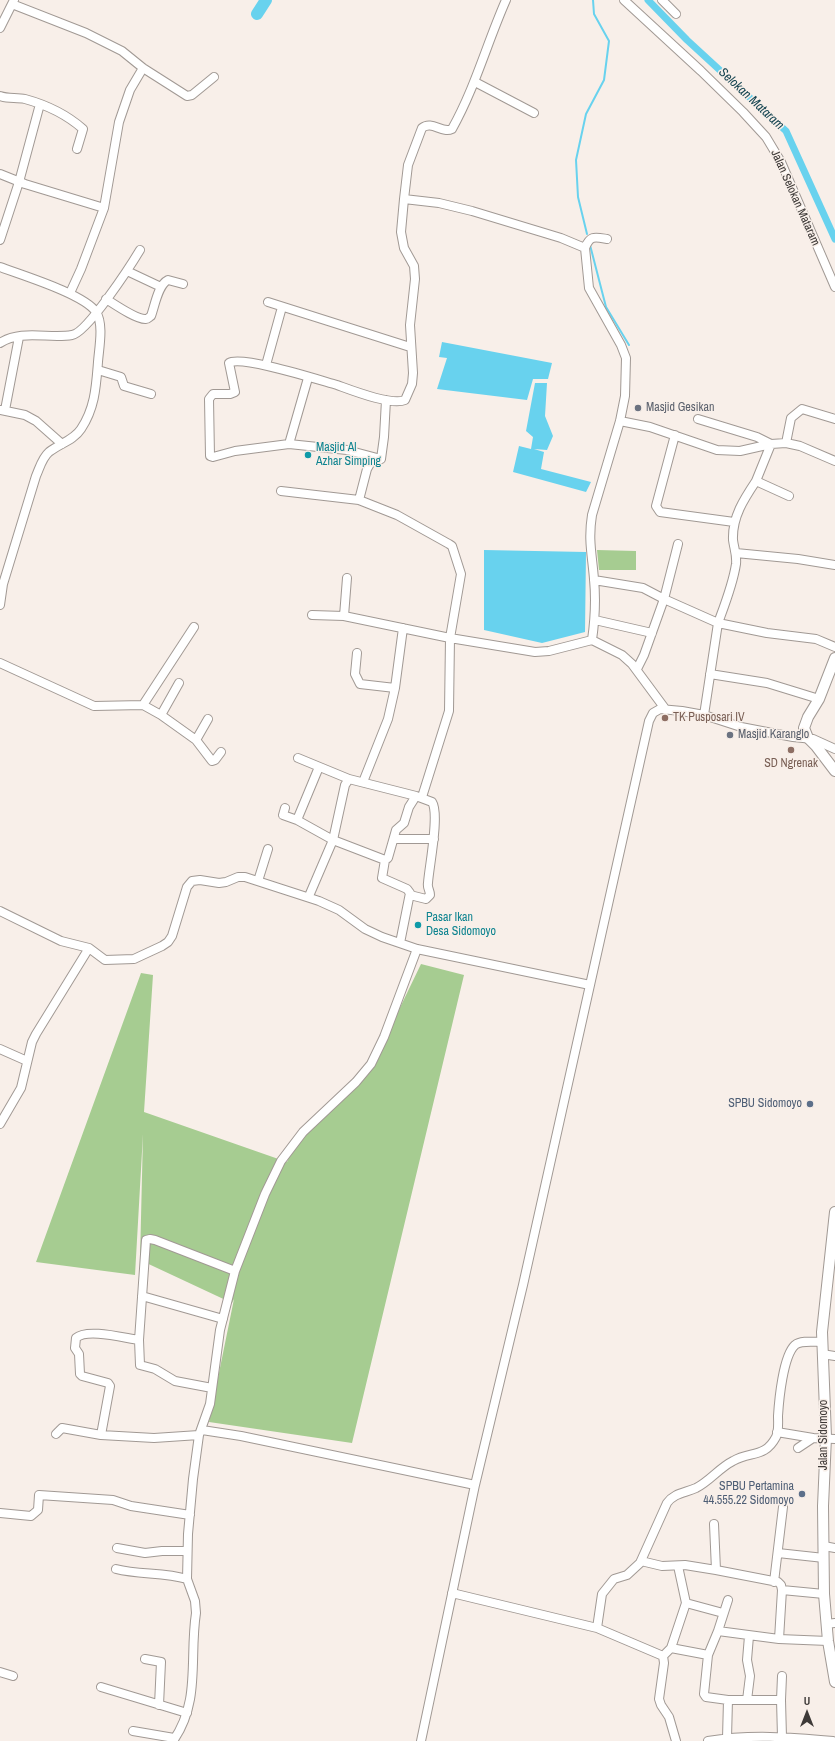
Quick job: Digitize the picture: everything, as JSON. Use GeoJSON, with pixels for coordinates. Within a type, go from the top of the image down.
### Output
{"type":"FeatureCollection","features":[{"type":"Feature","properties":{"kind":"main road"},"geometry":{"type":"LineString","coordinates":[[835,658],[819,699],[804,728],[808,738],[835,771]]}},
{"type":"Feature","properties":{"kind":"main road","name":"Jalan Sidomoyo"},"geometry":{"type":"LineString","coordinates":[[835,1212],[822,1342],[830,1439],[823,1506],[824,1594],[830,1624],[828,1641],[835,1682]]}},
{"type":"Feature","properties":{"kind":"street"},"geometry":{"type":"LineString","coordinates":[[381,459],[347,450],[289,444],[235,452],[214,457],[210,456],[209,399],[213,394],[230,394],[235,392],[229,363],[236,361],[266,365],[338,386],[358,394],[402,402],[407,398],[412,384],[413,373],[410,347],[410,324],[415,279],[414,266],[404,248],[401,232],[408,166],[422,128],[430,125],[446,131],[452,129],[475,82],[506,0]]}},
{"type":"Feature","properties":{"kind":"street"},"geometry":{"type":"LineString","coordinates":[[662,0],[676,14]]}},
{"type":"Feature","properties":{"kind":"street","name":"Jalan Selokan Mataram"},"geometry":{"type":"LineString","coordinates":[[628,1],[756,125],[766,137],[781,162],[835,287]]}},
{"type":"Feature","properties":{"kind":"street"},"geometry":{"type":"LineString","coordinates":[[0,28],[13,2],[86,33],[122,51],[143,68],[190,96],[214,77]]}},
{"type":"Feature","properties":{"kind":"street"},"geometry":{"type":"LineString","coordinates":[[70,293],[81,269],[104,208],[119,122],[130,90],[143,68]]}},
{"type":"Feature","properties":{"kind":"street"},"geometry":{"type":"LineString","coordinates":[[475,82],[534,113]]}},
{"type":"Feature","properties":{"kind":"street"},"geometry":{"type":"LineString","coordinates":[[0,96],[24,99],[40,104],[72,119],[83,129],[77,148]]}},
{"type":"Feature","properties":{"kind":"street"},"geometry":{"type":"LineString","coordinates":[[0,240],[19,182],[40,104]]}},
{"type":"Feature","properties":{"kind":"street"},"geometry":{"type":"LineString","coordinates":[[0,174],[19,182],[104,208]]}},
{"type":"Feature","properties":{"kind":"street"},"geometry":{"type":"LineString","coordinates":[[404,199],[439,203],[472,211],[561,238],[585,248]]}},
{"type":"Feature","properties":{"kind":"street"},"geometry":{"type":"LineString","coordinates":[[592,640],[595,620],[594,580],[589,540],[590,528],[592,515],[620,421],[625,396],[626,358],[621,345],[589,288],[585,248],[587,241],[590,238],[595,237],[607,239]]}},
{"type":"Feature","properties":{"kind":"street"},"geometry":{"type":"LineString","coordinates":[[0,343],[7,338],[75,335],[79,332],[93,309],[106,299],[127,271],[140,250]]}},
{"type":"Feature","properties":{"kind":"street"},"geometry":{"type":"LineString","coordinates":[[0,267],[70,293],[93,309],[100,331],[97,389],[89,413],[80,430],[45,457],[36,476],[3,584],[0,605]]}},
{"type":"Feature","properties":{"kind":"street"},"geometry":{"type":"LineString","coordinates":[[127,271],[161,287]]}},
{"type":"Feature","properties":{"kind":"street"},"geometry":{"type":"LineString","coordinates":[[106,299],[130,313],[144,319],[148,319],[151,316],[161,287],[167,280],[183,284]]}},
{"type":"Feature","properties":{"kind":"street"},"geometry":{"type":"LineString","coordinates":[[268,302],[410,347]]}},
{"type":"Feature","properties":{"kind":"street"},"geometry":{"type":"LineString","coordinates":[[266,365],[282,307]]}},
{"type":"Feature","properties":{"kind":"street"},"geometry":{"type":"LineString","coordinates":[[19,337],[2,410],[26,415],[36,421],[62,444]]}},
{"type":"Feature","properties":{"kind":"street"},"geometry":{"type":"LineString","coordinates":[[98,370],[121,377],[124,386],[151,394]]}},
{"type":"Feature","properties":{"kind":"street"},"geometry":{"type":"LineString","coordinates":[[289,444],[308,378]]}},
{"type":"Feature","properties":{"kind":"street"},"geometry":{"type":"LineString","coordinates":[[381,459],[386,400]]}},
{"type":"Feature","properties":{"kind":"street"},"geometry":{"type":"LineString","coordinates":[[786,442],[791,418],[802,409],[835,419]]}},
{"type":"Feature","properties":{"kind":"street"},"geometry":{"type":"LineString","coordinates":[[698,419],[757,437],[770,444]]}},
{"type":"Feature","properties":{"kind":"street"},"geometry":{"type":"LineString","coordinates":[[620,421],[650,427],[717,450],[740,451],[786,442],[800,446],[835,461]]}},
{"type":"Feature","properties":{"kind":"street"},"geometry":{"type":"LineString","coordinates":[[675,435],[664,469],[656,506],[657,509],[660,512],[734,522]]}},
{"type":"Feature","properties":{"kind":"street"},"geometry":{"type":"LineString","coordinates":[[704,715],[718,622],[733,579],[736,553],[733,538],[734,522],[744,498],[756,481],[770,444]]}},
{"type":"Feature","properties":{"kind":"street"},"geometry":{"type":"LineString","coordinates":[[359,500],[367,469],[371,462],[381,459]]}},
{"type":"Feature","properties":{"kind":"street"},"geometry":{"type":"LineString","coordinates":[[756,481],[789,496]]}},
{"type":"Feature","properties":{"kind":"street"},"geometry":{"type":"LineString","coordinates":[[281,491],[359,500],[397,515],[452,546],[461,574],[450,638],[449,711],[419,796],[409,807],[404,823],[396,830],[388,858],[385,860],[382,878],[407,889],[410,895],[402,926],[403,932],[400,943]]}},
{"type":"Feature","properties":{"kind":"street"},"geometry":{"type":"LineString","coordinates":[[637,669],[644,655],[664,599],[678,544]]}},
{"type":"Feature","properties":{"kind":"street"},"geometry":{"type":"LineString","coordinates":[[736,553],[798,559],[835,565]]}},
{"type":"Feature","properties":{"kind":"street"},"geometry":{"type":"LineString","coordinates":[[344,616],[347,578]]}},
{"type":"Feature","properties":{"kind":"street"},"geometry":{"type":"LineString","coordinates":[[594,580],[643,588],[664,599],[718,622],[766,633],[816,639],[835,648]]}},
{"type":"Feature","properties":{"kind":"street"},"geometry":{"type":"LineString","coordinates":[[312,615],[344,616],[450,638],[542,652],[592,640],[622,655],[637,669],[666,710]]}},
{"type":"Feature","properties":{"kind":"street"},"geometry":{"type":"LineString","coordinates":[[595,620],[652,633]]}},
{"type":"Feature","properties":{"kind":"street"},"geometry":{"type":"LineString","coordinates":[[143,705],[194,627]]}},
{"type":"Feature","properties":{"kind":"street"},"geometry":{"type":"LineString","coordinates":[[363,782],[388,719],[395,688],[403,628]]}},
{"type":"Feature","properties":{"kind":"street"},"geometry":{"type":"LineString","coordinates":[[357,653],[355,674],[360,684],[395,688]]}},
{"type":"Feature","properties":{"kind":"street"},"geometry":{"type":"LineString","coordinates":[[0,663],[94,706],[143,705],[161,715],[196,740],[212,761],[215,760],[221,752]]}},
{"type":"Feature","properties":{"kind":"street"},"geometry":{"type":"LineString","coordinates":[[710,674],[767,683],[819,699]]}},
{"type":"Feature","properties":{"kind":"street"},"geometry":{"type":"LineString","coordinates":[[161,715],[179,683]]}},
{"type":"Feature","properties":{"kind":"street"},"geometry":{"type":"LineString","coordinates":[[421,1741],[475,1485],[523,1285],[649,721],[653,713],[660,709],[704,715],[742,727],[793,738],[808,738],[835,749]]}},
{"type":"Feature","properties":{"kind":"street"},"geometry":{"type":"LineString","coordinates":[[196,740],[208,719]]}},
{"type":"Feature","properties":{"kind":"street"},"geometry":{"type":"LineString","coordinates":[[298,758],[349,779],[419,796],[434,804],[434,839],[427,887],[430,892],[430,897],[426,899],[410,895]]}},
{"type":"Feature","properties":{"kind":"street"},"geometry":{"type":"LineString","coordinates":[[297,820],[319,767]]}},
{"type":"Feature","properties":{"kind":"street"},"geometry":{"type":"LineString","coordinates":[[308,896],[333,840],[345,785],[349,779]]}},
{"type":"Feature","properties":{"kind":"street"},"geometry":{"type":"LineString","coordinates":[[285,808],[283,815],[297,820],[333,840],[385,860]]}},
{"type":"Feature","properties":{"kind":"street"},"geometry":{"type":"LineString","coordinates":[[394,839],[434,839]]}},
{"type":"Feature","properties":{"kind":"street"},"geometry":{"type":"LineString","coordinates":[[258,881],[268,848]]}},
{"type":"Feature","properties":{"kind":"street"},"geometry":{"type":"LineString","coordinates":[[0,911],[61,941],[89,948],[105,960],[127,960],[146,954],[168,942],[172,936],[187,887],[192,881],[200,880],[220,883],[242,877],[308,896],[339,910],[365,929],[417,949],[590,985]]}},
{"type":"Feature","properties":{"kind":"street"},"geometry":{"type":"LineString","coordinates":[[0,1124],[20,1088],[36,1034],[89,948]]}},
{"type":"Feature","properties":{"kind":"street"},"geometry":{"type":"LineString","coordinates":[[133,1731],[174,1740],[187,1713],[192,1690],[196,1613],[195,1601],[186,1579],[190,1515],[201,1433],[210,1404],[223,1319],[235,1271],[265,1194],[281,1160],[304,1132],[356,1082],[371,1064],[384,1036],[417,949]]}},
{"type":"Feature","properties":{"kind":"street"},"geometry":{"type":"LineString","coordinates":[[0,1049],[27,1061]]}},
{"type":"Feature","properties":{"kind":"street"},"geometry":{"type":"LineString","coordinates":[[212,1388],[175,1381],[155,1369],[142,1366],[140,1364],[139,1340],[146,1240],[150,1239],[235,1271]]}},
{"type":"Feature","properties":{"kind":"street"},"geometry":{"type":"LineString","coordinates":[[142,1296],[223,1319]]}},
{"type":"Feature","properties":{"kind":"street"},"geometry":{"type":"LineString","coordinates":[[101,1435],[110,1386],[108,1383],[82,1376],[80,1374],[79,1354],[75,1348],[76,1338],[82,1334],[92,1334],[139,1340]]}},
{"type":"Feature","properties":{"kind":"street"},"geometry":{"type":"LineString","coordinates":[[597,1628],[602,1594],[614,1579],[627,1575],[641,1561],[671,1497],[696,1488],[734,1461],[742,1457],[761,1453],[770,1446],[777,1432],[782,1380],[790,1353],[794,1346],[800,1343],[822,1342]]}},
{"type":"Feature","properties":{"kind":"street"},"geometry":{"type":"LineString","coordinates":[[822,1354],[835,1356]]}},
{"type":"Feature","properties":{"kind":"street"},"geometry":{"type":"LineString","coordinates":[[56,1434],[62,1428],[101,1435],[154,1438],[201,1433],[241,1436],[475,1485]]}},
{"type":"Feature","properties":{"kind":"street"},"geometry":{"type":"LineString","coordinates":[[777,1432],[813,1438],[830,1439]]}},
{"type":"Feature","properties":{"kind":"street"},"geometry":{"type":"LineString","coordinates":[[798,1448],[813,1438]]}},
{"type":"Feature","properties":{"kind":"street"},"geometry":{"type":"LineString","coordinates":[[0,1513],[31,1516],[38,1510],[42,1495],[113,1500],[131,1506],[190,1515]]}},
{"type":"Feature","properties":{"kind":"street"},"geometry":{"type":"LineString","coordinates":[[774,1582],[783,1507]]}},
{"type":"Feature","properties":{"kind":"street"},"geometry":{"type":"LineString","coordinates":[[714,1524],[716,1570]]}},
{"type":"Feature","properties":{"kind":"street"},"geometry":{"type":"LineString","coordinates":[[824,1546],[835,1548]]}},
{"type":"Feature","properties":{"kind":"street"},"geometry":{"type":"LineString","coordinates":[[117,1548],[145,1553],[187,1551]]}},
{"type":"Feature","properties":{"kind":"street"},"geometry":{"type":"LineString","coordinates":[[778,1553],[824,1558]]}},
{"type":"Feature","properties":{"kind":"street"},"geometry":{"type":"LineString","coordinates":[[641,1561],[662,1566],[716,1570],[782,1585],[779,1639]]}},
{"type":"Feature","properties":{"kind":"street"},"geometry":{"type":"LineString","coordinates":[[663,1656],[671,1648],[686,1603],[678,1566]]}},
{"type":"Feature","properties":{"kind":"street"},"geometry":{"type":"LineString","coordinates":[[116,1569],[133,1573],[178,1576],[186,1579]]}},
{"type":"Feature","properties":{"kind":"street"},"geometry":{"type":"LineString","coordinates":[[782,1590],[824,1594]]}},
{"type":"Feature","properties":{"kind":"street"},"geometry":{"type":"LineString","coordinates":[[452,1593],[597,1628],[663,1656]]}},
{"type":"Feature","properties":{"kind":"street"},"geometry":{"type":"LineString","coordinates":[[728,1600],[708,1655],[704,1694],[706,1697],[728,1700],[781,1700]]}},
{"type":"Feature","properties":{"kind":"street"},"geometry":{"type":"LineString","coordinates":[[686,1603],[723,1613]]}},
{"type":"Feature","properties":{"kind":"street"},"geometry":{"type":"LineString","coordinates":[[718,1631],[779,1639],[828,1641]]}},
{"type":"Feature","properties":{"kind":"street"},"geometry":{"type":"LineString","coordinates":[[746,1700],[750,1676],[747,1660],[749,1636]]}},
{"type":"Feature","properties":{"kind":"street"},"geometry":{"type":"LineString","coordinates":[[671,1648],[708,1655]]}},
{"type":"Feature","properties":{"kind":"street"},"geometry":{"type":"LineString","coordinates":[[663,1656],[664,1662],[659,1699],[669,1717],[676,1741]]}},
{"type":"Feature","properties":{"kind":"street"},"geometry":{"type":"LineString","coordinates":[[145,1659],[161,1662],[159,1705]]}},
{"type":"Feature","properties":{"kind":"street"},"geometry":{"type":"LineString","coordinates":[[0,1672],[13,1676]]}},
{"type":"Feature","properties":{"kind":"street"},"geometry":{"type":"LineString","coordinates":[[782,1676],[781,1700],[784,1738]]}},
{"type":"Feature","properties":{"kind":"street"},"geometry":{"type":"LineString","coordinates":[[101,1687],[187,1713]]}},
{"type":"Feature","properties":{"kind":"street"},"geometry":{"type":"LineString","coordinates":[[727,1738],[728,1700]]}},
{"type":"Feature","properties":{"kind":"street"},"geometry":{"type":"LineString","coordinates":[[708,1741],[727,1738],[784,1738],[833,1741]]}},
{"type":"Feature","properties":{"kind":"green space"},"geometry":{"type":"Polygon","coordinates":[[[597,550],[636,551],[636,570],[599,570],[597,550]]]}},
{"type":"Feature","properties":{"kind":"green space"},"geometry":{"type":"Polygon","coordinates":[[[421,964],[464,975],[352,1443],[209,1422],[234,1299],[232,1303],[140,1260],[143,1134],[135,1275],[36,1262],[141,973],[153,975],[144,1112],[287,1162],[294,1146],[367,1076],[421,964]]]}},
{"type":"Feature","properties":{"kind":"water"},"geometry":{"type":"Polygon","coordinates":[[[442,342],[552,363],[548,379],[533,379],[527,400],[437,389],[447,358],[439,357],[442,342]]]}},
{"type":"Feature","properties":{"kind":"water"},"geometry":{"type":"Polygon","coordinates":[[[535,383],[547,383],[545,416],[553,436],[547,450],[534,449],[544,452],[541,469],[591,482],[586,492],[513,472],[519,446],[531,449],[533,437],[526,431],[535,383]]]}},
{"type":"Feature","properties":{"kind":"water"},"geometry":{"type":"Polygon","coordinates":[[[484,550],[586,552],[585,632],[542,643],[484,630],[484,550]]]}},
{"type":"Feature","properties":{"kind":"waterway"},"geometry":{"type":"LineString","coordinates":[[257,14],[266,0]]}},
{"type":"Feature","properties":{"kind":"waterway"},"geometry":{"type":"LineString","coordinates":[[587,234],[578,197],[576,160],[586,114],[604,80],[609,41],[594,14],[593,0]]}},
{"type":"Feature","properties":{"kind":"waterway","name":"Selokan Mataram"},"geometry":{"type":"LineString","coordinates":[[648,0],[687,40],[786,131],[835,239]]}},
{"type":"Feature","properties":{"kind":"waterway"},"geometry":{"type":"LineString","coordinates":[[590,245],[606,307],[629,345]]}},
{"type":"Feature","properties":{"kind":"place","name":"Masjid Gesikan"},"geometry":{"type":"Point","coordinates":[638,408]}},
{"type":"Feature","properties":{"kind":"place","name":"Masjid Al Azhar Simping"},"geometry":{"type":"Point","coordinates":[308,455]}},
{"type":"Feature","properties":{"kind":"place","name":"TK Pusposari IV"},"geometry":{"type":"Point","coordinates":[665,718]}},
{"type":"Feature","properties":{"kind":"place","name":"Masjid Karanglo"},"geometry":{"type":"Point","coordinates":[730,735]}},
{"type":"Feature","properties":{"kind":"place","name":"SD Ngrenak"},"geometry":{"type":"Point","coordinates":[791,750]}},
{"type":"Feature","properties":{"kind":"place","name":"Pasar Ikan Desa Sidomoyo"},"geometry":{"type":"Point","coordinates":[418,925]}},
{"type":"Feature","properties":{"kind":"place","name":"SPBU Sidomoyo"},"geometry":{"type":"Point","coordinates":[810,1104]}},
{"type":"Feature","properties":{"kind":"place","name":"SPBU Pertamina 44.555.22 Sidomoyo"},"geometry":{"type":"Point","coordinates":[802,1494]}}]}
